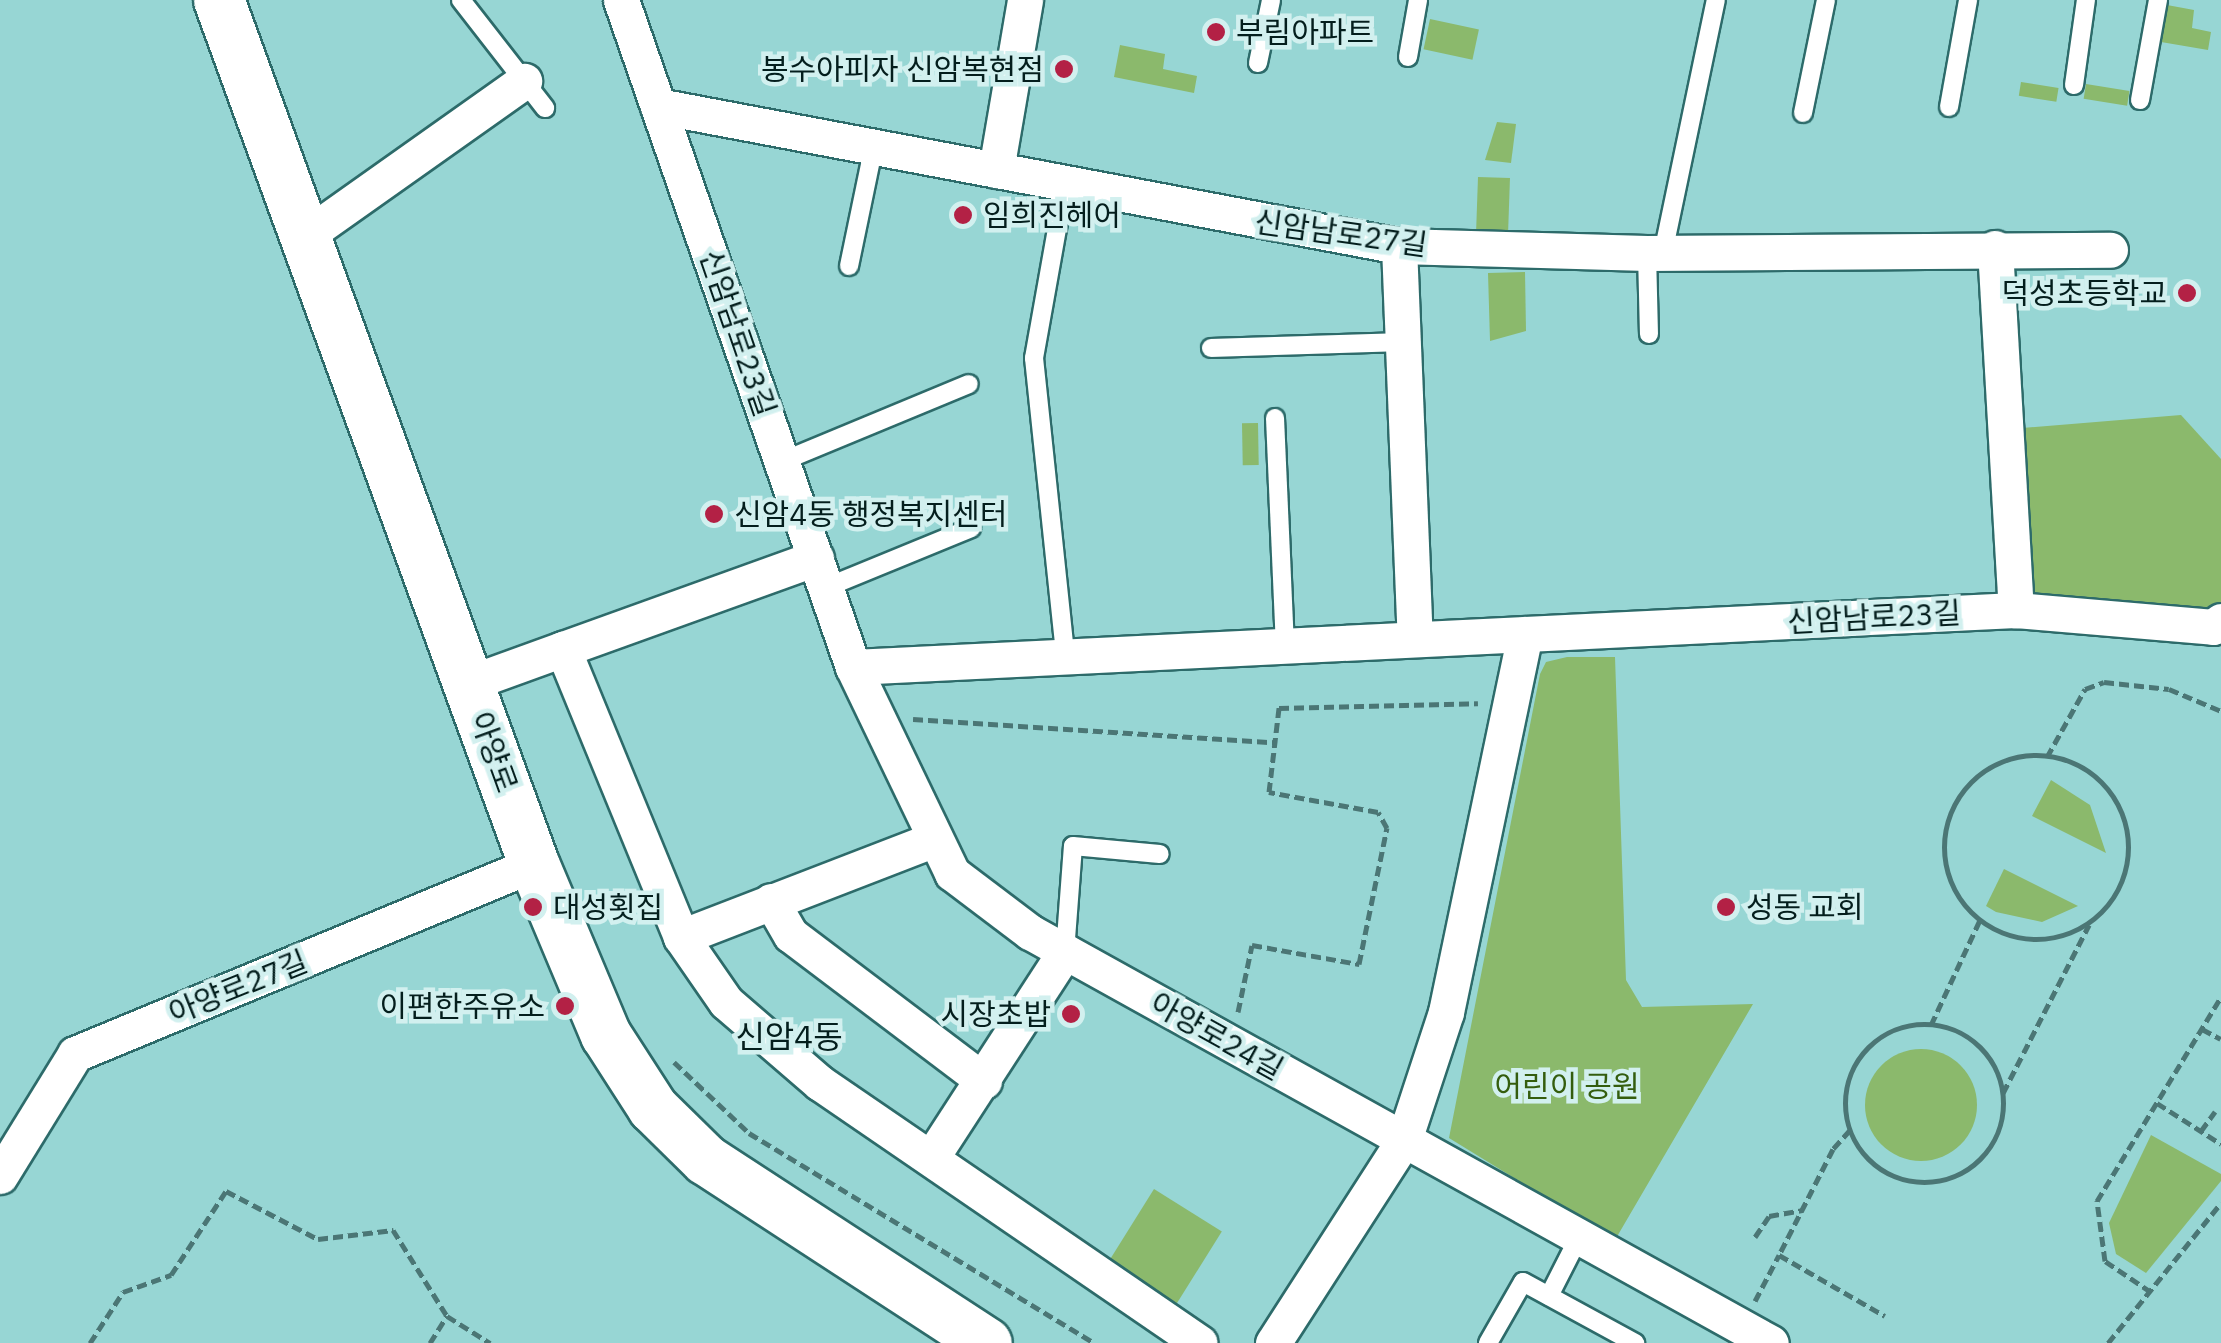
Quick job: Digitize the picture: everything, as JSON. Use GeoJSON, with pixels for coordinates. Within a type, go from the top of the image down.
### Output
{"type":"FeatureCollection","features":[{"type":"Feature","properties":{"kind":"main road","name":"아양로"},"geometry":{"type":"LineString","coordinates":[[219,0],[308,234],[534,864],[606,1034],[653,1108],[706,1160],[777,1211],[987,1343]]}},
{"type":"Feature","properties":{"kind":"street","name":"신암남로23길"},"geometry":{"type":"LineString","coordinates":[[621,0],[852,667],[933,840],[952,872],[1030,932]]}},
{"type":"Feature","properties":{"kind":"street"},"geometry":{"type":"LineString","coordinates":[[996,170],[1025,0]]}},
{"type":"Feature","properties":{"kind":"street"},"geometry":{"type":"LineString","coordinates":[[308,234],[534,94]]}},
{"type":"Feature","properties":{"kind":"street","name":"신암남로27길"},"geometry":{"type":"LineString","coordinates":[[658,106],[1399,246],[1655,253],[2110,250]]}},
{"type":"Feature","properties":{"kind":"street"},"geometry":{"type":"LineString","coordinates":[[1399,246],[1415,638]]}},
{"type":"Feature","properties":{"kind":"street"},"geometry":{"type":"LineString","coordinates":[[1994,248],[2016,610]]}},
{"type":"Feature","properties":{"kind":"street"},"geometry":{"type":"LineString","coordinates":[[469,682],[563,649],[821,573]]}},
{"type":"Feature","properties":{"kind":"street","name":"신암남로23길"},"geometry":{"type":"LineString","coordinates":[[852,667],[2016,610],[2218,627]]}},
{"type":"Feature","properties":{"kind":"street"},"geometry":{"type":"LineString","coordinates":[[1273,1343],[1404,1140],[1446,1012],[1525,634]]}},
{"type":"Feature","properties":{"kind":"street"},"geometry":{"type":"LineString","coordinates":[[563,649],[681,937],[726,1002],[820,1084],[1200,1343]]}},
{"type":"Feature","properties":{"kind":"street"},"geometry":{"type":"LineString","coordinates":[[681,937],[933,840]]}},
{"type":"Feature","properties":{"kind":"street","name":"아양로27길"},"geometry":{"type":"LineString","coordinates":[[0,1176],[76,1054],[534,864]]}},
{"type":"Feature","properties":{"kind":"street"},"geometry":{"type":"LineString","coordinates":[[771,901],[791,935],[984,1081]]}},
{"type":"Feature","properties":{"kind":"street","name":"아양로24길"},"geometry":{"type":"LineString","coordinates":[[1030,932],[1771,1343]]}},
{"type":"Feature","properties":{"kind":"street"},"geometry":{"type":"LineString","coordinates":[[931,1158],[1065,952]]}},
{"type":"Feature","properties":{"kind":"lane"},"geometry":{"type":"LineString","coordinates":[[461,0],[534,94]]}},
{"type":"Feature","properties":{"kind":"lane"},"geometry":{"type":"LineString","coordinates":[[1258,64],[1271,0]]}},
{"type":"Feature","properties":{"kind":"lane"},"geometry":{"type":"LineString","coordinates":[[1408,56],[1418,0]]}},
{"type":"Feature","properties":{"kind":"lane"},"geometry":{"type":"LineString","coordinates":[[1649,334],[1655,253],[1716,0]]}},
{"type":"Feature","properties":{"kind":"lane"},"geometry":{"type":"LineString","coordinates":[[1803,114],[1826,0]]}},
{"type":"Feature","properties":{"kind":"lane"},"geometry":{"type":"LineString","coordinates":[[1949,107],[1968,0]]}},
{"type":"Feature","properties":{"kind":"lane"},"geometry":{"type":"LineString","coordinates":[[2074,85],[2086,0]]}},
{"type":"Feature","properties":{"kind":"lane"},"geometry":{"type":"LineString","coordinates":[[2140,100],[2158,0]]}},
{"type":"Feature","properties":{"kind":"lane"},"geometry":{"type":"LineString","coordinates":[[850,266],[874,145]]}},
{"type":"Feature","properties":{"kind":"lane"},"geometry":{"type":"LineString","coordinates":[[1064,184],[1034,358],[1065,655]]}},
{"type":"Feature","properties":{"kind":"lane"},"geometry":{"type":"LineString","coordinates":[[1211,348],[1403,342]]}},
{"type":"Feature","properties":{"kind":"lane"},"geometry":{"type":"LineString","coordinates":[[783,462],[969,384]]}},
{"type":"Feature","properties":{"kind":"lane"},"geometry":{"type":"LineString","coordinates":[[1275,418],[1284,644]]}},
{"type":"Feature","properties":{"kind":"lane"},"geometry":{"type":"LineString","coordinates":[[821,573],[971,528]]}},
{"type":"Feature","properties":{"kind":"lane"},"geometry":{"type":"LineString","coordinates":[[1065,952],[1073,846],[1160,854]]}},
{"type":"Feature","properties":{"kind":"lane"},"geometry":{"type":"LineString","coordinates":[[1549,1296],[1579,1237]]}},
{"type":"Feature","properties":{"kind":"lane"},"geometry":{"type":"LineString","coordinates":[[1488,1343],[1523,1282],[1635,1343]]}},
{"type":"Feature","properties":{"kind":"path"},"geometry":{"type":"LineString","coordinates":[[2047,757],[2085,689],[2104,682],[2170,689],[2221,710]]}},
{"type":"Feature","properties":{"kind":"path"},"geometry":{"type":"LineString","coordinates":[[1232,1044],[1252,945],[1358,964],[1387,828],[1378,812],[1269,792],[1279,708],[1512,702]]}},
{"type":"Feature","properties":{"kind":"path"},"geometry":{"type":"LineString","coordinates":[[884,731],[918,717],[1274,742]]}},
{"type":"Feature","properties":{"kind":"path"},"geometry":{"type":"LineString","coordinates":[[2002,1096],[1986,1056],[1967,1037],[1931,1025],[1890,1031],[1868,1046],[1845,1093],[1850,1130],[1872,1164],[1894,1177],[1945,1180],[1986,1152],[1998,1130],[2002,1096],[2090,923],[2124,876],[2124,818],[2089,771],[2047,757],[1998,763],[1972,780],[1954,806],[1945,836],[1946,868],[1958,897],[1980,920],[2035,940],[2090,923]]}},
{"type":"Feature","properties":{"kind":"path"},"geometry":{"type":"LineString","coordinates":[[1931,1025],[1980,920]]}},
{"type":"Feature","properties":{"kind":"path"},"geometry":{"type":"LineString","coordinates":[[2151,1292],[2104,1261],[2097,1201],[2221,996]]}},
{"type":"Feature","properties":{"kind":"path"},"geometry":{"type":"LineString","coordinates":[[2202,1029],[2221,1039]]}},
{"type":"Feature","properties":{"kind":"path"},"geometry":{"type":"LineString","coordinates":[[2157,1103],[2221,1144]]}},
{"type":"Feature","properties":{"kind":"path"},"geometry":{"type":"LineString","coordinates":[[2202,1131],[2215,1112]]}},
{"type":"Feature","properties":{"kind":"path"},"geometry":{"type":"LineString","coordinates":[[1753,1304],[1833,1149],[1850,1130]]}},
{"type":"Feature","properties":{"kind":"path"},"geometry":{"type":"LineString","coordinates":[[90,1343],[124,1292],[171,1275],[226,1191],[318,1239],[393,1230],[447,1316],[490,1343]]}},
{"type":"Feature","properties":{"kind":"path"},"geometry":{"type":"LineString","coordinates":[[2108,1343],[2221,1203]]}},
{"type":"Feature","properties":{"kind":"path"},"geometry":{"type":"LineString","coordinates":[[1754,1237],[1768,1216],[1802,1210]]}},
{"type":"Feature","properties":{"kind":"path"},"geometry":{"type":"LineString","coordinates":[[1779,1255],[1885,1316]]}},
{"type":"Feature","properties":{"kind":"path"},"geometry":{"type":"LineString","coordinates":[[430,1343],[447,1316]]}},
{"type":"Feature","properties":{"kind":"green space"},"geometry":{"type":"Polygon","coordinates":[[[2167,5],[2194,10],[2192,28],[2211,32],[2208,50],[2161,42],[2167,5]]]}},
{"type":"Feature","properties":{"kind":"green space"},"geometry":{"type":"Polygon","coordinates":[[[1430,19],[1479,29],[1472,60],[1424,49],[1430,19]]]}},
{"type":"Feature","properties":{"kind":"green space"},"geometry":{"type":"Polygon","coordinates":[[[1120,45],[1165,54],[1163,69],[1197,76],[1194,93],[1114,77],[1120,45]]]}},
{"type":"Feature","properties":{"kind":"green space"},"geometry":{"type":"Polygon","coordinates":[[[2021,82],[2059,88],[2056,102],[2019,96],[2021,82]]]}},
{"type":"Feature","properties":{"kind":"green space"},"geometry":{"type":"Polygon","coordinates":[[[2086,84],[2129,91],[2127,106],[2084,99],[2086,84]]]}},
{"type":"Feature","properties":{"kind":"green space"},"geometry":{"type":"Polygon","coordinates":[[[1497,122],[1516,124],[1511,163],[1485,160],[1497,122]]]}},
{"type":"Feature","properties":{"kind":"green space"},"geometry":{"type":"Polygon","coordinates":[[[1478,177],[1510,178],[1508,233],[1476,232],[1478,177]]]}},
{"type":"Feature","properties":{"kind":"green space"},"geometry":{"type":"Polygon","coordinates":[[[1525,272],[1526,331],[1490,341],[1488,273],[1525,272]]]}},
{"type":"Feature","properties":{"kind":"green space"},"geometry":{"type":"Polygon","coordinates":[[[2181,415],[2221,459],[2221,613],[2021,603],[2010,429],[2181,415]]]}},
{"type":"Feature","properties":{"kind":"green space"},"geometry":{"type":"Polygon","coordinates":[[[1242,423],[1258,423],[1259,465],[1243,465],[1242,423]]]}},
{"type":"Feature","properties":{"kind":"green space","name":"어린이 공원"},"geometry":{"type":"Polygon","coordinates":[[[1567,657],[1615,657],[1626,980],[1642,1007],[1753,1004],[1615,1240],[1449,1138],[1540,674],[1546,662],[1567,657]]]}},
{"type":"Feature","properties":{"kind":"green space"},"geometry":{"type":"Polygon","coordinates":[[[2051,780],[2090,805],[2106,853],[2032,816],[2051,780]]]}},
{"type":"Feature","properties":{"kind":"green space"},"geometry":{"type":"Polygon","coordinates":[[[2004,869],[2078,906],[2042,922],[1996,912],[1986,906],[2004,869]]]}},
{"type":"Feature","properties":{"kind":"green space"},"geometry":{"type":"Polygon","coordinates":[[[1921,1049],[1942,1054],[1960,1066],[1972,1084],[1977,1105],[1972,1126],[1960,1144],[1942,1156],[1921,1161],[1900,1156],[1882,1144],[1870,1126],[1865,1105],[1870,1084],[1882,1066],[1900,1054],[1921,1049]]]}},
{"type":"Feature","properties":{"kind":"green space"},"geometry":{"type":"Polygon","coordinates":[[[2151,1135],[2221,1174],[2221,1181],[2146,1273],[2116,1254],[2109,1223],[2151,1135]]]}},
{"type":"Feature","properties":{"kind":"green space"},"geometry":{"type":"Polygon","coordinates":[[[1154,1189],[1222,1231],[1175,1307],[1107,1264],[1154,1189]]]}},
{"type":"Feature","properties":{"kind":"place","name":"부림아파트"},"geometry":{"type":"Point","coordinates":[1216,32]}},
{"type":"Feature","properties":{"kind":"place","name":"봉수아피자 신암복현점"},"geometry":{"type":"Point","coordinates":[1064,69]}},
{"type":"Feature","properties":{"kind":"place","name":"임희진헤어"},"geometry":{"type":"Point","coordinates":[963,215]}},
{"type":"Feature","properties":{"kind":"place","name":"덕성초등학교"},"geometry":{"type":"Point","coordinates":[2187,293]}},
{"type":"Feature","properties":{"kind":"place","name":"신암4동 행정복지센터"},"geometry":{"type":"Point","coordinates":[714,514]}},
{"type":"Feature","properties":{"kind":"place","name":"대성횟집"},"geometry":{"type":"Point","coordinates":[533,907]}},
{"type":"Feature","properties":{"kind":"place","name":"성동 교회"},"geometry":{"type":"Point","coordinates":[1726,907]}},
{"type":"Feature","properties":{"kind":"place","name":"이편한주유소"},"geometry":{"type":"Point","coordinates":[565,1006]}},
{"type":"Feature","properties":{"kind":"place","name":"시장초밥"},"geometry":{"type":"Point","coordinates":[1071,1014]}},
{"type":"Feature","properties":{"kind":"district","name":"신암4동"},"geometry":{"type":"Point","coordinates":[789,1036]}}]}
